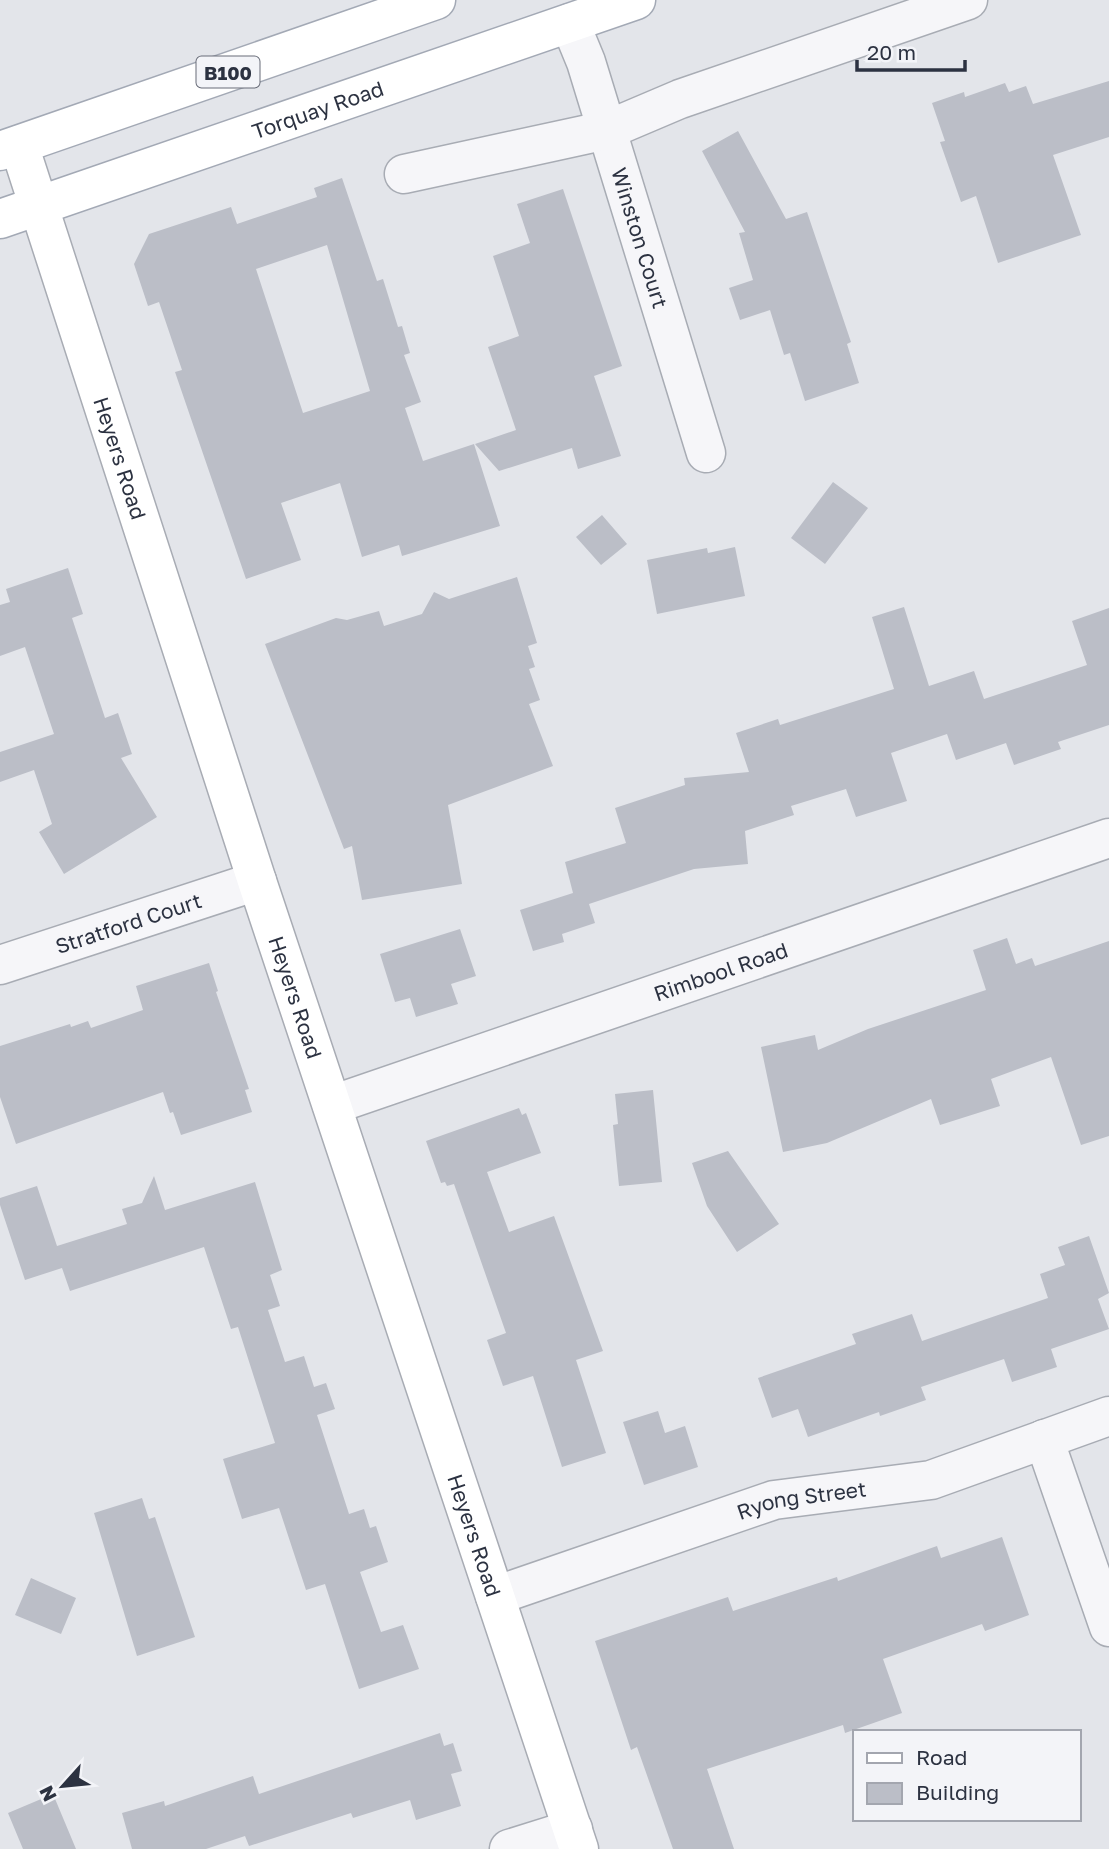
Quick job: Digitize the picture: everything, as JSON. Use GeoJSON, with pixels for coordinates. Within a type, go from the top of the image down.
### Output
{"type":"FeatureCollection","features":[{"type":"Feature","properties":{"kind":"street","name":"B100"},"geometry":{"type":"LineString","coordinates":[[10,148],[436,0]]}},
{"type":"Feature","properties":{"kind":"street","name":"Torquay Road"},"geometry":{"type":"LineString","coordinates":[[0,219],[636,0]]}},
{"type":"Feature","properties":{"kind":"street"},"geometry":{"type":"LineString","coordinates":[[404,174],[607,130],[680,99],[968,0]]}},
{"type":"Feature","properties":{"kind":"street","name":"Winston Court"},"geometry":{"type":"LineString","coordinates":[[570,23],[586,62],[706,453]]}},
{"type":"Feature","properties":{"kind":"street","name":"Heyers Road"},"geometry":{"type":"LineString","coordinates":[[10,148],[39,206],[257,881],[576,1839]]}},
{"type":"Feature","properties":{"kind":"street","name":"Rimbool Road"},"geometry":{"type":"LineString","coordinates":[[332,1105],[1109,838]]}},
{"type":"Feature","properties":{"kind":"street","name":"Stratford Court"},"geometry":{"type":"LineString","coordinates":[[0,965],[257,881]]}},
{"type":"Feature","properties":{"kind":"street","name":"Ryong Street"},"geometry":{"type":"LineString","coordinates":[[495,1596],[774,1500],[931,1480],[1109,1416]]}},
{"type":"Feature","properties":{"kind":"street"},"geometry":{"type":"LineString","coordinates":[[1044,1439],[1109,1627]]}},
{"type":"Feature","properties":{"kind":"street"},"geometry":{"type":"LineString","coordinates":[[509,1849],[576,1839]]}},
{"type":"Feature","properties":{"kind":"building"},"geometry":{"type":"Polygon","coordinates":[[[1109,81],[1109,137],[1053,155],[1081,235],[998,263],[976,196],[961,202],[940,142],[945,141],[932,103],[964,92],[965,97],[1005,83],[1009,92],[1026,86],[1033,104],[1109,81]]]}},
{"type":"Feature","properties":{"kind":"building"},"geometry":{"type":"Polygon","coordinates":[[[738,131],[786,219],[807,212],[851,342],[847,344],[859,383],[805,401],[790,353],[784,355],[770,310],[740,320],[729,288],[753,280],[739,233],[745,232],[702,151],[738,131]]]}},
{"type":"Feature","properties":{"kind":"building"},"geometry":{"type":"Polygon","coordinates":[[[342,178],[377,281],[383,279],[398,327],[402,326],[410,353],[404,355],[421,402],[405,408],[423,461],[474,444],[500,526],[402,556],[399,545],[362,557],[340,483],[281,503],[301,560],[246,579],[175,372],[182,370],[159,302],[148,306],[134,264],[149,234],[231,207],[237,224],[317,197],[314,188],[342,178]],[[327,245],[256,269],[303,413],[370,391],[327,245]]]}},
{"type":"Feature","properties":{"kind":"building"},"geometry":{"type":"Polygon","coordinates":[[[563,189],[622,366],[594,376],[621,456],[578,469],[572,448],[499,471],[475,444],[516,430],[488,347],[519,336],[493,256],[530,243],[517,204],[563,189]]]}},
{"type":"Feature","properties":{"kind":"building"},"geometry":{"type":"Polygon","coordinates":[[[833,482],[868,508],[825,564],[791,538],[833,482]]]}},
{"type":"Feature","properties":{"kind":"building"},"geometry":{"type":"Polygon","coordinates":[[[602,515],[627,544],[601,565],[576,537],[602,515]]]}},
{"type":"Feature","properties":{"kind":"building"},"geometry":{"type":"Polygon","coordinates":[[[735,547],[745,596],[657,614],[647,560],[707,548],[708,553],[735,547]]]}},
{"type":"Feature","properties":{"kind":"building"},"geometry":{"type":"Polygon","coordinates":[[[68,568],[83,614],[72,618],[105,718],[118,713],[132,754],[121,758],[157,817],[64,874],[39,832],[52,824],[34,770],[0,782],[0,752],[54,734],[25,647],[0,656],[0,605],[10,602],[6,589],[68,568]]]}},
{"type":"Feature","properties":{"kind":"building"},"geometry":{"type":"Polygon","coordinates":[[[517,577],[537,643],[528,646],[535,667],[529,669],[540,700],[529,704],[553,766],[448,805],[462,884],[362,900],[352,846],[344,849],[265,644],[336,618],[347,620],[379,611],[384,626],[422,614],[434,592],[449,599],[517,577]]]}},
{"type":"Feature","properties":{"kind":"building"},"geometry":{"type":"Polygon","coordinates":[[[904,607],[929,686],[974,671],[984,699],[1087,665],[1072,621],[1109,608],[1109,725],[1058,742],[1061,749],[1014,765],[1006,743],[956,760],[947,734],[891,753],[907,801],[856,817],[846,789],[791,806],[794,815],[745,831],[748,864],[694,869],[589,904],[595,923],[562,934],[564,942],[533,951],[520,910],[573,893],[565,862],[626,843],[615,808],[685,785],[684,778],[749,772],[736,733],[778,719],[780,725],[894,689],[872,617],[904,607]]]}},
{"type":"Feature","properties":{"kind":"building"},"geometry":{"type":"Polygon","coordinates":[[[460,929],[476,976],[451,984],[458,1004],[416,1017],[410,998],[395,1002],[380,954],[460,929]]]}},
{"type":"Feature","properties":{"kind":"building"},"geometry":{"type":"Polygon","coordinates":[[[1007,938],[1016,964],[1032,958],[1035,966],[1109,941],[1109,1136],[1081,1145],[1051,1057],[991,1079],[1000,1106],[940,1125],[931,1099],[827,1143],[783,1152],[761,1047],[815,1035],[818,1050],[868,1029],[986,990],[973,950],[1007,938]]]}},
{"type":"Feature","properties":{"kind":"building"},"geometry":{"type":"Polygon","coordinates":[[[209,963],[218,991],[216,992],[249,1089],[245,1090],[252,1112],[181,1135],[163,1092],[16,1144],[0,1097],[0,1046],[70,1024],[71,1027],[88,1021],[91,1028],[143,1010],[136,986],[209,963]]]}},
{"type":"Feature","properties":{"kind":"building"},"geometry":{"type":"Polygon","coordinates":[[[653,1090],[662,1182],[619,1186],[613,1125],[618,1124],[615,1094],[653,1090]]]}},
{"type":"Feature","properties":{"kind":"building"},"geometry":{"type":"Polygon","coordinates":[[[519,1108],[522,1115],[526,1113],[541,1153],[487,1172],[509,1232],[554,1216],[603,1351],[576,1360],[606,1453],[562,1467],[533,1376],[503,1386],[487,1340],[506,1333],[454,1184],[447,1186],[445,1182],[441,1183],[426,1141],[519,1108]]]}},
{"type":"Feature","properties":{"kind":"building"},"geometry":{"type":"Polygon","coordinates":[[[728,1151],[779,1224],[737,1252],[707,1206],[692,1163],[728,1151]]]}},
{"type":"Feature","properties":{"kind":"building"},"geometry":{"type":"Polygon","coordinates":[[[154,1176],[165,1210],[255,1182],[282,1270],[270,1275],[280,1306],[268,1310],[285,1362],[304,1356],[314,1387],[326,1383],[335,1409],[317,1415],[349,1514],[364,1509],[370,1528],[376,1526],[388,1562],[360,1572],[381,1632],[403,1625],[419,1669],[359,1689],[325,1584],[306,1590],[279,1508],[242,1519],[223,1459],[275,1443],[238,1327],[231,1329],[204,1247],[70,1291],[62,1268],[25,1280],[0,1198],[37,1186],[57,1246],[127,1224],[122,1209],[142,1203],[154,1176]]]}},
{"type":"Feature","properties":{"kind":"building"},"geometry":{"type":"Polygon","coordinates":[[[1089,1236],[1109,1293],[1098,1299],[1109,1329],[1051,1349],[1057,1367],[1012,1382],[1004,1359],[921,1387],[926,1400],[880,1416],[879,1412],[808,1437],[798,1409],[772,1418],[758,1378],[856,1344],[852,1334],[912,1314],[922,1341],[1048,1298],[1040,1274],[1065,1265],[1058,1247],[1089,1236]]]}},
{"type":"Feature","properties":{"kind":"building"},"geometry":{"type":"Polygon","coordinates":[[[658,1411],[665,1433],[685,1426],[698,1467],[644,1485],[623,1422],[658,1411]]]}},
{"type":"Feature","properties":{"kind":"building"},"geometry":{"type":"Polygon","coordinates":[[[142,1498],[149,1519],[155,1517],[195,1637],[137,1656],[94,1513],[142,1498]]]}},
{"type":"Feature","properties":{"kind":"building"},"geometry":{"type":"Polygon","coordinates":[[[1002,1537],[1029,1615],[985,1631],[982,1624],[883,1659],[902,1713],[845,1733],[843,1725],[707,1769],[734,1849],[673,1849],[637,1747],[631,1750],[595,1641],[728,1597],[733,1611],[837,1577],[838,1581],[937,1546],[941,1558],[1002,1537]]]}},
{"type":"Feature","properties":{"kind":"building"},"geometry":{"type":"Polygon","coordinates":[[[31,1578],[76,1598],[61,1634],[15,1615],[31,1578]]]}},
{"type":"Feature","properties":{"kind":"building"},"geometry":{"type":"Polygon","coordinates":[[[440,1733],[444,1746],[453,1743],[462,1771],[451,1774],[461,1806],[416,1820],[410,1800],[353,1818],[351,1813],[249,1846],[245,1836],[206,1849],[132,1849],[122,1813],[164,1801],[165,1806],[253,1776],[259,1794],[440,1733]]]}},
{"type":"Feature","properties":{"kind":"building"},"geometry":{"type":"Polygon","coordinates":[[[53,1794],[76,1849],[23,1849],[8,1813],[53,1794]]]}}]}
